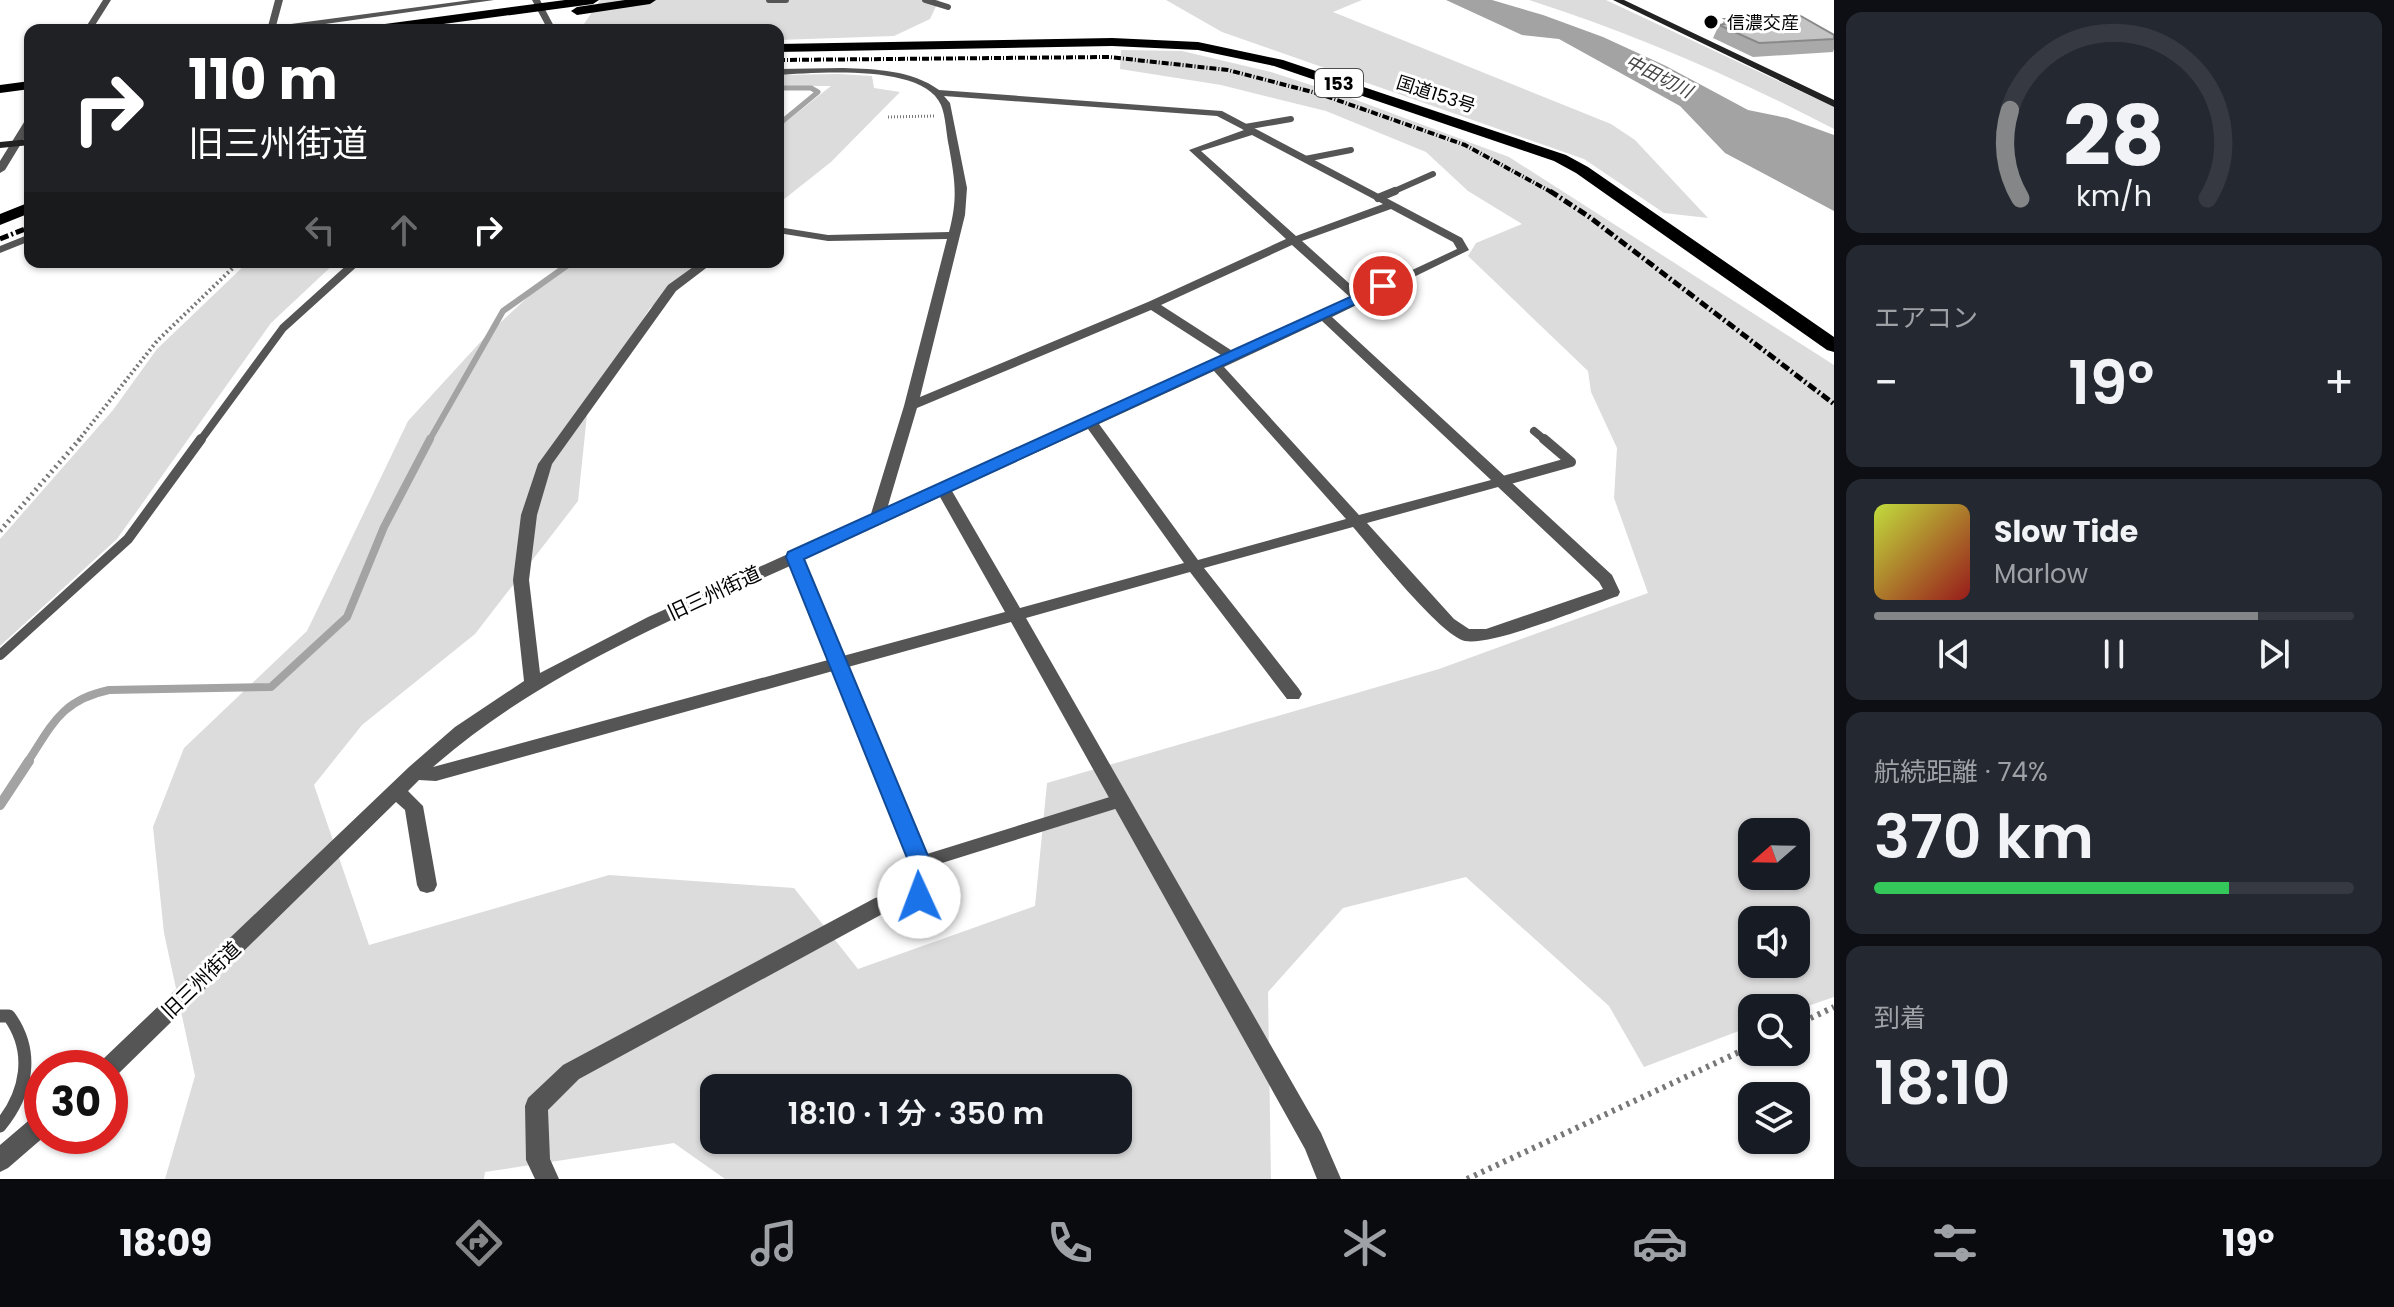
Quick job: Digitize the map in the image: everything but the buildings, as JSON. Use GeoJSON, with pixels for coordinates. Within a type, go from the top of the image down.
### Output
{"type":"FeatureCollection","features":[{"type":"Feature","properties":{"kind":"highway"},"geometry":{"type":"LineString","coordinates":[[415,24],[593,0]]}},
{"type":"Feature","properties":{"kind":"highway"},"geometry":{"type":"LineString","coordinates":[[482,24],[650,0]]}},
{"type":"Feature","properties":{"kind":"highway","name":"国道153号"},"geometry":{"type":"LineString","coordinates":[[784,48],[1157,43],[1224,50],[1278,63],[1560,158],[1582,170],[1834,346]]}},
{"type":"Feature","properties":{"kind":"highway"},"geometry":{"type":"LineString","coordinates":[[0,79],[24,76]]}},
{"type":"Feature","properties":{"kind":"highway"},"geometry":{"type":"LineString","coordinates":[[0,89],[24,86]]}},
{"type":"Feature","properties":{"kind":"highway"},"geometry":{"type":"LineString","coordinates":[[0,220],[24,210]]}},
{"type":"Feature","properties":{"kind":"street"},"geometry":{"type":"LineString","coordinates":[[92,24],[107,0]]}},
{"type":"Feature","properties":{"kind":"street"},"geometry":{"type":"LineString","coordinates":[[272,24],[279,0]]}},
{"type":"Feature","properties":{"kind":"street"},"geometry":{"type":"LineString","coordinates":[[309,24],[490,0]]}},
{"type":"Feature","properties":{"kind":"street"},"geometry":{"type":"LineString","coordinates":[[536,0],[548,24]]}},
{"type":"Feature","properties":{"kind":"street"},"geometry":{"type":"LineString","coordinates":[[1617,0],[1834,104]]}},
{"type":"Feature","properties":{"kind":"street"},"geometry":{"type":"LineString","coordinates":[[784,72],[873,72],[896,76],[939,93],[1219,113],[1391,205]]}},
{"type":"Feature","properties":{"kind":"street"},"geometry":{"type":"LineString","coordinates":[[877,518],[911,406],[954,235],[962,188],[947,115],[939,93]]}},
{"type":"Feature","properties":{"kind":"street"},"geometry":{"type":"LineString","coordinates":[[1249,129],[1194,150],[1358,298]]}},
{"type":"Feature","properties":{"kind":"street"},"geometry":{"type":"LineString","coordinates":[[0,170],[24,131]]}},
{"type":"Feature","properties":{"kind":"street"},"geometry":{"type":"LineString","coordinates":[[0,145],[24,143]]}},
{"type":"Feature","properties":{"kind":"street"},"geometry":{"type":"LineString","coordinates":[[911,406],[1152,305],[1294,240],[1391,205]]}},
{"type":"Feature","properties":{"kind":"street","name":"旧三州街道"},"geometry":{"type":"LineString","coordinates":[[128,1050],[415,772],[461,732],[533,684],[654,621],[1463,250],[1458,240],[1391,205]]}},
{"type":"Feature","properties":{"kind":"street"},"geometry":{"type":"LineString","coordinates":[[784,231],[828,238],[954,235]]}},
{"type":"Feature","properties":{"kind":"street"},"geometry":{"type":"LineString","coordinates":[[0,250],[24,240]]}},
{"type":"Feature","properties":{"kind":"street"},"geometry":{"type":"LineString","coordinates":[[533,684],[521,580],[529,515],[545,464],[672,288],[700,268]]}},
{"type":"Feature","properties":{"kind":"street"},"geometry":{"type":"LineString","coordinates":[[1152,305],[1233,357]]}},
{"type":"Feature","properties":{"kind":"street"},"geometry":{"type":"LineString","coordinates":[[1215,365],[1448,623],[1466,635],[1487,635],[1612,592],[1606,579],[1324,316]]}},
{"type":"Feature","properties":{"kind":"street"},"geometry":{"type":"LineString","coordinates":[[1090,422],[1194,566],[1293,694]]}},
{"type":"Feature","properties":{"kind":"street"},"geometry":{"type":"LineString","coordinates":[[415,772],[436,774],[1503,481]]}},
{"type":"Feature","properties":{"kind":"street"},"geometry":{"type":"LineString","coordinates":[[943,489],[1018,616],[1313,1141],[1329,1179]]}},
{"type":"Feature","properties":{"kind":"street"},"geometry":{"type":"LineString","coordinates":[[547,1179],[538,1160],[536,1106],[571,1072],[882,904],[919,897],[920,863],[794,557]]}},
{"type":"Feature","properties":{"kind":"street"},"geometry":{"type":"LineString","coordinates":[[395,791],[414,806],[427,885]]}},
{"type":"Feature","properties":{"kind":"street"},"geometry":{"type":"LineString","coordinates":[[0,1160],[24,1139]]}},
{"type":"Feature","properties":{"kind":"lane"},"geometry":{"type":"LineString","coordinates":[[769,0],[786,0]]}},
{"type":"Feature","properties":{"kind":"lane"},"geometry":{"type":"LineString","coordinates":[[925,0],[948,7]]}},
{"type":"Feature","properties":{"kind":"lane"},"geometry":{"type":"LineString","coordinates":[[1249,129],[1291,119]]}},
{"type":"Feature","properties":{"kind":"lane"},"geometry":{"type":"LineString","coordinates":[[1305,159],[1351,150]]}},
{"type":"Feature","properties":{"kind":"lane"},"geometry":{"type":"LineString","coordinates":[[1378,198],[1433,174]]}},
{"type":"Feature","properties":{"kind":"lane"},"geometry":{"type":"LineString","coordinates":[[0,655],[128,539],[283,328],[349,268]]}},
{"type":"Feature","properties":{"kind":"lane"},"geometry":{"type":"LineString","coordinates":[[1503,481],[1571,462],[1534,431]]}},
{"type":"Feature","properties":{"kind":"lane"},"geometry":{"type":"LineString","coordinates":[[920,863],[1122,800]]}},
{"type":"Feature","properties":{"kind":"lane"},"geometry":{"type":"LineString","coordinates":[[0,1016],[9,1016],[21,1029],[27,1052],[23,1086],[8,1118],[0,1126]]}},
{"type":"Feature","properties":{"kind":"path"},"geometry":{"type":"LineString","coordinates":[[888,117],[947,115]]}},
{"type":"Feature","properties":{"kind":"path"},"geometry":{"type":"LineString","coordinates":[[0,531],[76,444],[157,341],[233,268]]}},
{"type":"Feature","properties":{"kind":"path"},"geometry":{"type":"LineString","coordinates":[[1810,1018],[1834,1007]]}},
{"type":"Feature","properties":{"kind":"path"},"geometry":{"type":"LineString","coordinates":[[1467,1179],[1738,1053]]}},
{"type":"Feature","properties":{"kind":"shaded area"},"geometry":{"type":"Polygon","coordinates":[[[600,0],[939,0],[930,19],[894,36],[784,40],[784,24],[584,24],[600,0]]]}},
{"type":"Feature","properties":{"kind":"shaded area"},"geometry":{"type":"Polygon","coordinates":[[[1166,0],[1362,0],[1333,12],[1611,124],[1635,140],[1708,218],[1664,213],[1584,159],[1222,32],[1166,0]]]}},
{"type":"Feature","properties":{"kind":"shaded area"},"geometry":{"type":"Polygon","coordinates":[[[1529,0],[1606,0],[1834,107],[1834,129],[1684,58],[1529,0]]]}},
{"type":"Feature","properties":{"kind":"shaded area"},"geometry":{"type":"Polygon","coordinates":[[[1121,50],[1182,51],[1271,72],[1351,98],[1509,157],[1834,365],[1834,997],[1810,1005],[1810,994],[1738,994],[1738,1031],[1644,1067],[1609,1006],[1466,877],[1343,908],[1268,992],[1271,1179],[725,1179],[674,1143],[485,1172],[484,1179],[165,1179],[195,1076],[164,933],[153,827],[184,748],[307,631],[408,421],[486,336],[559,268],[700,268],[650,308],[588,405],[578,501],[475,634],[362,725],[314,785],[369,945],[609,875],[794,888],[858,969],[1035,906],[1047,783],[1439,669],[1648,593],[1614,498],[1617,448],[1591,392],[1588,371],[1468,256],[1476,243],[1522,224],[1468,191],[1426,152],[1326,111],[1221,85],[1120,69],[1121,50]]]}},
{"type":"Feature","properties":{"kind":"shaded area"},"geometry":{"type":"Polygon","coordinates":[[[784,75],[872,76],[874,88],[900,92],[831,162],[784,199],[784,123],[831,86],[784,86],[784,75]]]}},
{"type":"Feature","properties":{"kind":"shaded area"},"geometry":{"type":"Polygon","coordinates":[[[242,268],[330,268],[271,323],[117,539],[0,646],[0,539],[113,410],[157,349],[242,268]]]}},
{"type":"Feature","properties":{"kind":"water","name":"中田切川"},"geometry":{"type":"Polygon","coordinates":[[[1446,0],[1492,0],[1543,15],[1603,37],[1666,66],[1748,110],[1787,118],[1834,135],[1834,211],[1725,153],[1680,106],[1559,39],[1522,35],[1446,0]]]}},
{"type":"Feature","properties":{"kind":"waterway"},"geometry":{"type":"LineString","coordinates":[[784,88],[811,88],[818,92],[784,120]]}},
{"type":"Feature","properties":{"kind":"waterway"},"geometry":{"type":"LineString","coordinates":[[429,441],[503,311],[564,268]]}},
{"type":"Feature","properties":{"kind":"waterway"},"geometry":{"type":"LineString","coordinates":[[27,763],[59,716],[79,700],[93,694],[109,690],[271,687],[347,617],[384,527],[430,439]]}},
{"type":"Feature","properties":{"kind":"waterway"},"geometry":{"type":"LineString","coordinates":[[0,805],[29,761]]}},
{"type":"Feature","properties":{"kind":"railway"},"geometry":{"type":"LineString","coordinates":[[784,60],[1109,57],[1228,70],[1320,94],[1465,145],[1553,193]]}},
{"type":"Feature","properties":{"kind":"railway"},"geometry":{"type":"LineString","coordinates":[[1550,191],[1588,216],[1834,404]]}},
{"type":"Feature","properties":{"kind":"railway"},"geometry":{"type":"LineString","coordinates":[[0,239],[24,229]]}},
{"type":"Feature","properties":{"kind":"place","name":"信濃交産"},"geometry":{"type":"Point","coordinates":[1711,22]}},
{"type":"Feature","properties":{"kind":"route"},"geometry":{"type":"LineString","coordinates":[[919,897],[920,863],[794,557],[1324,316],[1383,286]]}}]}
